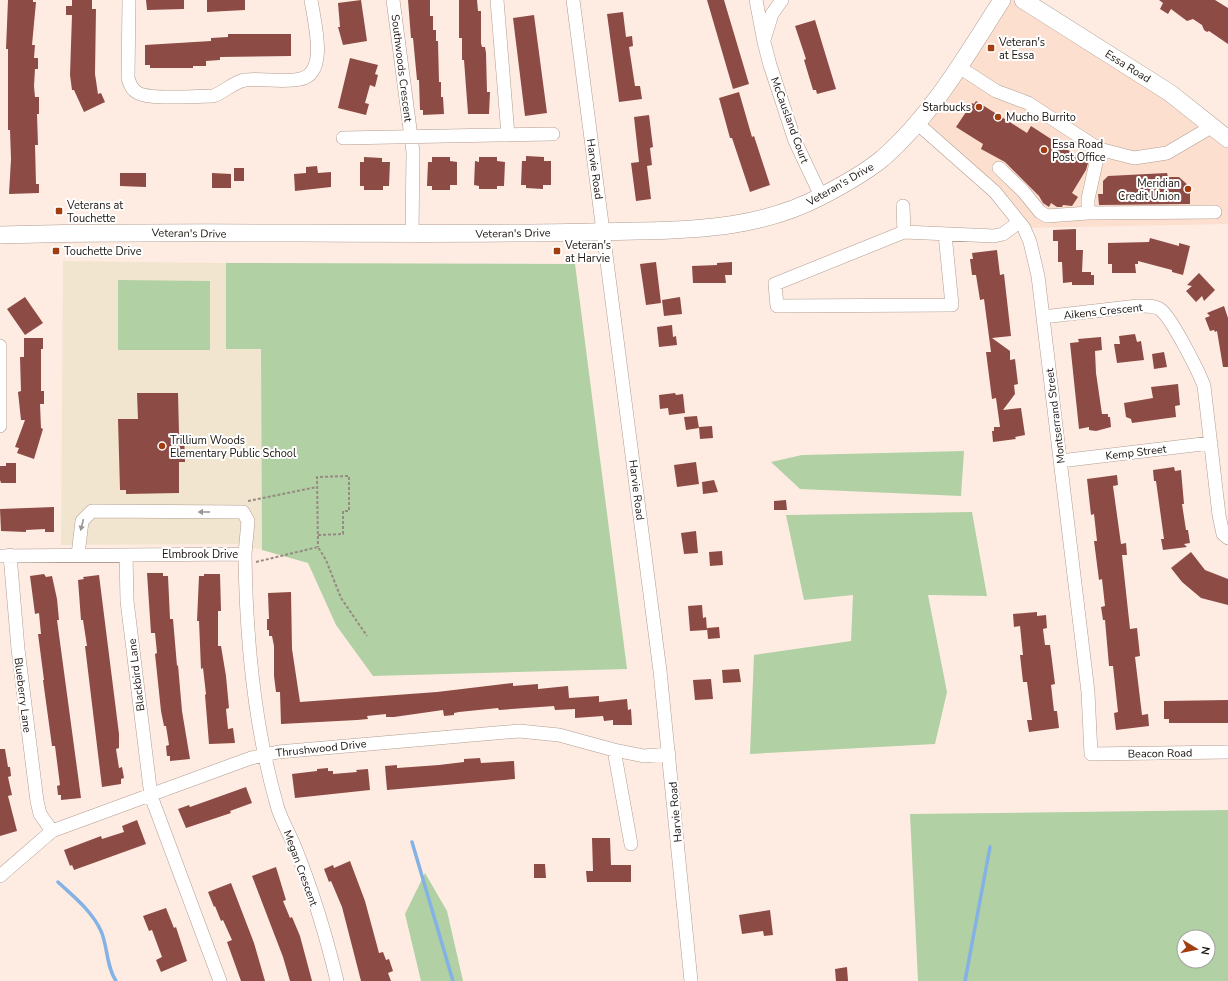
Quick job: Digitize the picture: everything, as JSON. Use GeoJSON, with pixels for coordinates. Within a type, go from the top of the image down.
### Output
{"type":"FeatureCollection","features":[{"type":"Feature","properties":{"kind":"main road","name":"Veteran's Drive"},"geometry":{"type":"LineString","coordinates":[[0,235],[94,232],[412,234],[693,230],[722,227],[771,216],[821,196],[881,160],[918,124],[959,67],[1002,0]]}},
{"type":"Feature","properties":{"kind":"main road","name":"Essa Road"},"geometry":{"type":"LineString","coordinates":[[1023,0],[1170,93],[1228,139]]}},
{"type":"Feature","properties":{"kind":"street"},"geometry":{"type":"LineString","coordinates":[[129,0],[128,78],[131,87],[139,94],[150,97],[213,96],[220,94],[236,82],[246,80],[300,79],[309,76],[316,68],[318,57],[311,0]]}},
{"type":"Feature","properties":{"kind":"street","name":"Southwoods Crescent"},"geometry":{"type":"LineString","coordinates":[[393,0],[413,152],[412,234]]}},
{"type":"Feature","properties":{"kind":"street"},"geometry":{"type":"LineString","coordinates":[[497,0],[508,135]]}},
{"type":"Feature","properties":{"kind":"street","name":"Harvie Road"},"geometry":{"type":"LineString","coordinates":[[573,0],[660,671],[691,981]]}},
{"type":"Feature","properties":{"kind":"street","name":"McCausland Court"},"geometry":{"type":"LineString","coordinates":[[756,0],[764,42],[796,141],[821,196]]}},
{"type":"Feature","properties":{"kind":"street"},"geometry":{"type":"LineString","coordinates":[[764,42],[772,14],[782,0]]}},
{"type":"Feature","properties":{"kind":"street"},"geometry":{"type":"LineString","coordinates":[[959,67],[996,91],[1028,103],[1099,149],[1134,158],[1168,153],[1213,126]]}},
{"type":"Feature","properties":{"kind":"street","name":"Montserrand Street"},"geometry":{"type":"LineString","coordinates":[[918,124],[995,192],[1019,222],[1030,242],[1038,276],[1088,692],[1091,754]]}},
{"type":"Feature","properties":{"kind":"street","name":"Southwoods Crescent"},"geometry":{"type":"LineString","coordinates":[[343,138],[553,134]]}},
{"type":"Feature","properties":{"kind":"street"},"geometry":{"type":"LineString","coordinates":[[1088,213],[1088,199],[1099,149]]}},
{"type":"Feature","properties":{"kind":"street"},"geometry":{"type":"LineString","coordinates":[[999,168],[1023,191],[1040,212],[1047,216],[1088,213],[1215,212]]}},
{"type":"Feature","properties":{"kind":"street"},"geometry":{"type":"LineString","coordinates":[[903,206],[904,232]]}},
{"type":"Feature","properties":{"kind":"street"},"geometry":{"type":"LineString","coordinates":[[945,234],[952,305],[777,306],[775,284],[904,232],[994,236],[1003,234],[1019,222]]}},
{"type":"Feature","properties":{"kind":"street","name":"Aikens Crescent"},"geometry":{"type":"LineString","coordinates":[[1043,317],[1138,306],[1150,306],[1162,310],[1199,373],[1204,386],[1211,443]]}},
{"type":"Feature","properties":{"kind":"street"},"geometry":{"type":"LineString","coordinates":[[0,346],[0,426]]}},
{"type":"Feature","properties":{"kind":"street"},"geometry":{"type":"LineString","coordinates":[[1211,443],[1218,492],[1219,515],[1223,534],[1228,538]]}},
{"type":"Feature","properties":{"kind":"street","name":"Kemp Street"},"geometry":{"type":"LineString","coordinates":[[1060,461],[1211,443]]}},
{"type":"Feature","properties":{"kind":"street"},"geometry":{"type":"LineString","coordinates":[[1218,492],[1228,502]]}},
{"type":"Feature","properties":{"kind":"street"},"geometry":{"type":"LineString","coordinates":[[78,555],[82,520],[92,511],[243,507],[248,521],[245,559]]}},
{"type":"Feature","properties":{"kind":"street","name":"Elmbrook Drive"},"geometry":{"type":"LineString","coordinates":[[5,555],[126,555],[245,559],[249,652],[264,755]]}},
{"type":"Feature","properties":{"kind":"street","name":"Blueberry Lane"},"geometry":{"type":"LineString","coordinates":[[5,555],[37,801],[40,814],[52,831]]}},
{"type":"Feature","properties":{"kind":"street","name":"Blackbird Lane"},"geometry":{"type":"LineString","coordinates":[[126,555],[127,601],[151,796]]}},
{"type":"Feature","properties":{"kind":"street","name":"Thrushwood Drive"},"geometry":{"type":"LineString","coordinates":[[0,876],[52,831],[264,755],[278,752],[519,731],[559,735],[614,750],[644,756],[669,754]]}},
{"type":"Feature","properties":{"kind":"street"},"geometry":{"type":"LineString","coordinates":[[614,750],[631,844]]}},
{"type":"Feature","properties":{"kind":"street","name":"Beacon Road"},"geometry":{"type":"LineString","coordinates":[[1091,754],[1228,752]]}},
{"type":"Feature","properties":{"kind":"street","name":"Megan Crescent"},"geometry":{"type":"LineString","coordinates":[[264,755],[278,811],[294,845],[307,881],[328,943],[337,981]]}},
{"type":"Feature","properties":{"kind":"street"},"geometry":{"type":"LineString","coordinates":[[151,796],[220,981]]}},
{"type":"Feature","properties":{"kind":"path"},"geometry":{"type":"LineString","coordinates":[[318,535],[343,534],[343,511],[349,511],[349,476],[317,476],[318,547],[326,560],[341,598],[366,636]]}},
{"type":"Feature","properties":{"kind":"path"},"geometry":{"type":"LineString","coordinates":[[243,507],[317,487]]}},
{"type":"Feature","properties":{"kind":"path"},"geometry":{"type":"LineString","coordinates":[[245,559],[318,547]]}},
{"type":"Feature","properties":{"kind":"shaded area"},"geometry":{"type":"Polygon","coordinates":[[[1002,0],[1023,0],[1228,139],[1228,224],[1024,228],[918,124],[1002,0]]]}},
{"type":"Feature","properties":{"kind":"shaded area","name":"Trillium Woods Elementary Public School"},"geometry":{"type":"Polygon","coordinates":[[[63,261],[226,263],[226,349],[261,349],[262,550],[239,544],[61,545],[63,261]]]}},
{"type":"Feature","properties":{"kind":"green space"},"geometry":{"type":"Polygon","coordinates":[[[226,263],[575,264],[627,669],[373,676],[336,625],[308,563],[262,550],[261,349],[226,349],[226,263]]]}},
{"type":"Feature","properties":{"kind":"green space"},"geometry":{"type":"Polygon","coordinates":[[[118,280],[210,281],[210,350],[118,350],[118,280]]]}},
{"type":"Feature","properties":{"kind":"green space"},"geometry":{"type":"Polygon","coordinates":[[[964,451],[961,496],[800,489],[771,462],[802,455],[964,451]]]}},
{"type":"Feature","properties":{"kind":"green space"},"geometry":{"type":"Polygon","coordinates":[[[972,512],[987,596],[928,595],[947,692],[935,744],[750,754],[754,655],[851,641],[853,595],[804,600],[786,515],[972,512]]]}},
{"type":"Feature","properties":{"kind":"green space"},"geometry":{"type":"Polygon","coordinates":[[[1228,810],[1228,981],[918,981],[910,814],[1228,810]]]}},
{"type":"Feature","properties":{"kind":"green space"},"geometry":{"type":"Polygon","coordinates":[[[425,873],[447,911],[463,981],[421,981],[405,914],[425,873]]]}},
{"type":"Feature","properties":{"kind":"building"},"geometry":{"type":"Polygon","coordinates":[[[8,0],[33,0],[33,2],[36,2],[32,45],[35,45],[34,58],[38,58],[38,69],[35,69],[34,86],[35,97],[39,97],[39,114],[37,114],[38,145],[35,145],[36,184],[39,184],[39,193],[9,194],[11,159],[10,130],[8,130],[8,49],[6,49],[8,0]]]}},
{"type":"Feature","properties":{"kind":"building"},"geometry":{"type":"Polygon","coordinates":[[[72,0],[92,0],[92,9],[96,9],[95,74],[98,94],[101,93],[105,102],[84,112],[74,90],[72,90],[70,75],[72,15],[66,15],[66,6],[72,6],[72,0]]]}},
{"type":"Feature","properties":{"kind":"building"},"geometry":{"type":"Polygon","coordinates":[[[146,0],[184,0],[184,9],[147,10],[146,0]]]}},
{"type":"Feature","properties":{"kind":"building"},"geometry":{"type":"Polygon","coordinates":[[[207,0],[245,0],[245,10],[207,12],[207,0]]]}},
{"type":"Feature","properties":{"kind":"building"},"geometry":{"type":"Polygon","coordinates":[[[361,0],[367,41],[343,45],[338,27],[340,27],[338,3],[361,0]]]}},
{"type":"Feature","properties":{"kind":"building"},"geometry":{"type":"Polygon","coordinates":[[[408,0],[430,0],[430,16],[433,16],[433,30],[436,30],[436,41],[438,41],[439,82],[441,82],[441,97],[443,97],[444,114],[423,115],[423,110],[420,110],[419,80],[417,80],[413,38],[411,38],[408,0]]]}},
{"type":"Feature","properties":{"kind":"building"},"geometry":{"type":"Polygon","coordinates":[[[459,0],[477,0],[478,11],[481,11],[481,43],[482,47],[485,47],[487,92],[490,92],[489,114],[468,114],[464,60],[462,60],[462,38],[459,38],[459,0]]]}},
{"type":"Feature","properties":{"kind":"building"},"geometry":{"type":"Polygon","coordinates":[[[707,0],[724,0],[749,84],[733,89],[707,0]]]}},
{"type":"Feature","properties":{"kind":"building"},"geometry":{"type":"Polygon","coordinates":[[[1159,0],[1215,0],[1228,8],[1228,44],[1209,31],[1207,32],[1204,30],[1202,25],[1193,19],[1187,21],[1171,9],[1168,14],[1160,9],[1163,3],[1159,0]]]}},
{"type":"Feature","properties":{"kind":"building"},"geometry":{"type":"Polygon","coordinates":[[[623,12],[626,37],[632,36],[633,46],[629,47],[635,86],[640,86],[642,99],[619,102],[607,14],[623,12]]]}},
{"type":"Feature","properties":{"kind":"building"},"geometry":{"type":"Polygon","coordinates":[[[534,15],[547,113],[525,116],[513,18],[534,15]]]}},
{"type":"Feature","properties":{"kind":"building"},"geometry":{"type":"Polygon","coordinates":[[[815,20],[836,89],[817,94],[816,90],[813,90],[804,60],[806,59],[795,26],[815,20]]]}},
{"type":"Feature","properties":{"kind":"building"},"geometry":{"type":"Polygon","coordinates":[[[228,34],[291,34],[291,56],[220,57],[220,60],[206,61],[206,66],[193,66],[193,68],[150,68],[150,65],[145,65],[145,45],[211,41],[211,38],[228,37],[228,34]]]}},
{"type":"Feature","properties":{"kind":"building"},"geometry":{"type":"Polygon","coordinates":[[[350,58],[378,65],[375,74],[378,75],[375,87],[370,85],[365,103],[369,104],[366,115],[338,108],[350,58]]]}},
{"type":"Feature","properties":{"kind":"building"},"geometry":{"type":"Polygon","coordinates":[[[739,92],[752,137],[754,136],[770,185],[750,192],[732,138],[730,138],[719,98],[739,92]]]}},
{"type":"Feature","properties":{"kind":"building"},"geometry":{"type":"Polygon","coordinates":[[[976,101],[1027,133],[1031,126],[1088,163],[1086,170],[1072,193],[1078,197],[1072,206],[1063,205],[1062,207],[1057,207],[1051,203],[1049,207],[1043,203],[1039,196],[1005,162],[981,149],[983,144],[956,127],[972,103],[974,104],[976,101]]]}},
{"type":"Feature","properties":{"kind":"building"},"geometry":{"type":"Polygon","coordinates":[[[649,115],[653,147],[650,148],[652,165],[647,166],[651,199],[636,201],[631,163],[639,162],[634,117],[649,115]]]}},
{"type":"Feature","properties":{"kind":"building"},"geometry":{"type":"Polygon","coordinates":[[[526,156],[544,157],[544,161],[551,161],[551,185],[543,185],[543,189],[526,188],[526,185],[521,185],[522,161],[526,161],[526,156]]]}},
{"type":"Feature","properties":{"kind":"building"},"geometry":{"type":"Polygon","coordinates":[[[364,157],[382,158],[382,162],[390,162],[389,186],[383,186],[383,190],[364,190],[364,186],[360,186],[360,162],[364,162],[364,157]]]}},
{"type":"Feature","properties":{"kind":"building"},"geometry":{"type":"Polygon","coordinates":[[[432,157],[450,157],[450,161],[457,162],[457,185],[450,185],[450,190],[432,190],[432,186],[427,186],[428,162],[432,162],[432,157]]]}},
{"type":"Feature","properties":{"kind":"building"},"geometry":{"type":"Polygon","coordinates":[[[479,157],[497,157],[497,161],[505,162],[504,186],[497,186],[497,189],[479,189],[479,186],[474,185],[475,161],[479,162],[479,157]]]}},
{"type":"Feature","properties":{"kind":"building"},"geometry":{"type":"Polygon","coordinates":[[[317,166],[318,173],[331,172],[331,187],[295,191],[294,174],[306,173],[306,167],[317,166]]]}},
{"type":"Feature","properties":{"kind":"building"},"geometry":{"type":"Polygon","coordinates":[[[234,168],[244,168],[244,181],[234,181],[234,168]]]}},
{"type":"Feature","properties":{"kind":"building"},"geometry":{"type":"Polygon","coordinates":[[[120,173],[146,173],[146,187],[120,186],[120,173]]]}},
{"type":"Feature","properties":{"kind":"building"},"geometry":{"type":"Polygon","coordinates":[[[212,173],[231,174],[231,188],[212,188],[212,173]]]}},
{"type":"Feature","properties":{"kind":"building"},"geometry":{"type":"Polygon","coordinates":[[[1167,173],[1168,177],[1179,177],[1190,187],[1190,204],[1099,205],[1098,194],[1103,194],[1103,181],[1108,176],[1167,173]]]}},
{"type":"Feature","properties":{"kind":"building"},"geometry":{"type":"Polygon","coordinates":[[[1076,229],[1076,250],[1083,250],[1082,272],[1091,272],[1091,275],[1094,275],[1094,285],[1072,285],[1072,282],[1063,283],[1062,262],[1058,262],[1058,241],[1053,241],[1053,230],[1076,229]]]}},
{"type":"Feature","properties":{"kind":"building"},"geometry":{"type":"Polygon","coordinates":[[[1150,238],[1179,246],[1179,243],[1190,246],[1183,275],[1172,272],[1172,270],[1138,261],[1138,264],[1135,264],[1136,273],[1112,273],[1112,264],[1108,264],[1108,243],[1149,242],[1150,238]]]}},
{"type":"Feature","properties":{"kind":"building"},"geometry":{"type":"Polygon","coordinates":[[[997,250],[1000,275],[1004,274],[1011,336],[992,338],[1010,351],[1010,360],[1015,359],[1018,384],[1014,385],[1015,394],[1003,410],[1021,408],[1025,435],[1015,437],[1016,439],[993,442],[992,431],[994,431],[994,427],[1000,427],[996,398],[992,399],[986,352],[991,352],[984,299],[980,300],[976,275],[972,275],[970,259],[973,259],[972,253],[997,250]]]}},
{"type":"Feature","properties":{"kind":"building"},"geometry":{"type":"Polygon","coordinates":[[[656,262],[661,303],[646,305],[640,264],[656,262]]]}},
{"type":"Feature","properties":{"kind":"building"},"geometry":{"type":"Polygon","coordinates":[[[732,262],[732,275],[725,275],[726,283],[693,283],[692,266],[717,265],[717,263],[732,262]]]}},
{"type":"Feature","properties":{"kind":"building"},"geometry":{"type":"Polygon","coordinates":[[[1199,273],[1215,290],[1204,301],[1202,296],[1196,302],[1186,291],[1192,286],[1187,285],[1199,273]]]}},
{"type":"Feature","properties":{"kind":"building"},"geometry":{"type":"Polygon","coordinates":[[[25,297],[43,323],[25,335],[7,309],[25,297]]]}},
{"type":"Feature","properties":{"kind":"building"},"geometry":{"type":"Polygon","coordinates":[[[680,297],[682,314],[664,316],[662,300],[680,297]]]}},
{"type":"Feature","properties":{"kind":"building"},"geometry":{"type":"Polygon","coordinates":[[[1224,306],[1228,318],[1228,367],[1223,367],[1217,331],[1210,331],[1205,318],[1210,316],[1207,313],[1224,306]]]}},
{"type":"Feature","properties":{"kind":"building"},"geometry":{"type":"Polygon","coordinates":[[[672,325],[673,337],[676,336],[677,345],[659,347],[657,327],[672,325]]]}},
{"type":"Feature","properties":{"kind":"building"},"geometry":{"type":"Polygon","coordinates":[[[1135,334],[1137,342],[1141,341],[1144,360],[1117,363],[1114,344],[1120,344],[1119,336],[1135,334]]]}},
{"type":"Feature","properties":{"kind":"building"},"geometry":{"type":"Polygon","coordinates":[[[1101,337],[1102,350],[1095,351],[1096,373],[1102,414],[1108,414],[1108,417],[1110,417],[1111,427],[1096,431],[1089,430],[1089,427],[1079,429],[1070,343],[1079,342],[1078,339],[1101,337]]]}},
{"type":"Feature","properties":{"kind":"building"},"geometry":{"type":"Polygon","coordinates":[[[24,338],[43,338],[43,349],[41,349],[41,391],[44,391],[44,404],[40,404],[41,428],[43,429],[34,459],[17,453],[19,448],[15,447],[25,420],[21,420],[18,392],[21,391],[20,357],[24,357],[24,338]]]}},
{"type":"Feature","properties":{"kind":"building"},"geometry":{"type":"Polygon","coordinates":[[[1164,352],[1167,367],[1154,369],[1152,354],[1164,352]]]}},
{"type":"Feature","properties":{"kind":"building"},"geometry":{"type":"Polygon","coordinates":[[[1178,384],[1180,405],[1175,406],[1176,417],[1132,423],[1131,419],[1126,417],[1124,403],[1153,398],[1151,387],[1178,384]]]}},
{"type":"Feature","properties":{"kind":"building"},"geometry":{"type":"Polygon","coordinates":[[[137,393],[178,393],[179,433],[184,433],[185,462],[179,462],[179,493],[126,494],[126,490],[120,490],[118,419],[138,419],[137,393]]]}},
{"type":"Feature","properties":{"kind":"building"},"geometry":{"type":"Polygon","coordinates":[[[675,393],[676,395],[683,394],[685,413],[669,415],[668,408],[660,409],[659,395],[675,393]]]}},
{"type":"Feature","properties":{"kind":"building"},"geometry":{"type":"Polygon","coordinates":[[[697,416],[699,428],[686,430],[684,417],[697,416]]]}},
{"type":"Feature","properties":{"kind":"building"},"geometry":{"type":"Polygon","coordinates":[[[712,426],[713,438],[700,439],[699,427],[712,426]]]}},
{"type":"Feature","properties":{"kind":"building"},"geometry":{"type":"Polygon","coordinates":[[[696,462],[699,484],[677,487],[674,465],[696,462]]]}},
{"type":"Feature","properties":{"kind":"building"},"geometry":{"type":"Polygon","coordinates":[[[6,463],[16,463],[16,483],[1,483],[0,466],[6,466],[6,463]]]}},
{"type":"Feature","properties":{"kind":"building"},"geometry":{"type":"Polygon","coordinates":[[[1174,467],[1175,471],[1181,470],[1184,504],[1182,504],[1186,530],[1188,530],[1190,543],[1184,544],[1187,547],[1163,550],[1161,539],[1164,539],[1156,481],[1154,481],[1153,470],[1174,467]]]}},
{"type":"Feature","properties":{"kind":"building"},"geometry":{"type":"Polygon","coordinates":[[[1117,475],[1118,485],[1113,486],[1121,544],[1126,543],[1127,555],[1122,555],[1130,629],[1137,628],[1140,656],[1135,657],[1142,715],[1148,714],[1149,726],[1116,730],[1114,713],[1118,712],[1113,666],[1109,666],[1105,620],[1103,620],[1101,607],[1105,606],[1102,579],[1099,580],[1094,541],[1097,541],[1094,514],[1091,515],[1087,479],[1117,475]]]}},
{"type":"Feature","properties":{"kind":"building"},"geometry":{"type":"Polygon","coordinates":[[[714,480],[718,492],[703,494],[702,482],[714,480]]]}},
{"type":"Feature","properties":{"kind":"building"},"geometry":{"type":"Polygon","coordinates":[[[786,500],[787,510],[774,510],[774,501],[786,500]]]}},
{"type":"Feature","properties":{"kind":"building"},"geometry":{"type":"Polygon","coordinates":[[[54,507],[54,532],[45,532],[45,529],[26,530],[26,532],[1,531],[0,509],[54,507]]]}},
{"type":"Feature","properties":{"kind":"building"},"geometry":{"type":"Polygon","coordinates":[[[696,531],[698,553],[684,554],[681,533],[696,531]]]}},
{"type":"Feature","properties":{"kind":"building"},"geometry":{"type":"Polygon","coordinates":[[[722,551],[723,565],[710,566],[709,552],[722,551]]]}},
{"type":"Feature","properties":{"kind":"building"},"geometry":{"type":"Polygon","coordinates":[[[1191,552],[1205,570],[1228,579],[1228,605],[1201,598],[1182,582],[1171,568],[1191,552]]]}},
{"type":"Feature","properties":{"kind":"building"},"geometry":{"type":"Polygon","coordinates":[[[147,573],[163,573],[163,576],[168,576],[170,619],[173,619],[182,711],[190,759],[170,761],[170,756],[167,756],[166,746],[169,745],[166,726],[164,726],[161,711],[155,654],[157,653],[155,633],[151,633],[147,573]]]}},
{"type":"Feature","properties":{"kind":"building"},"geometry":{"type":"Polygon","coordinates":[[[44,574],[46,577],[52,576],[57,599],[59,620],[57,620],[81,798],[61,800],[61,795],[58,795],[57,786],[60,785],[55,746],[52,746],[38,634],[41,634],[39,613],[35,614],[30,576],[44,574]]]}},
{"type":"Feature","properties":{"kind":"building"},"geometry":{"type":"Polygon","coordinates":[[[204,574],[220,574],[221,611],[218,611],[218,646],[221,646],[226,676],[229,708],[226,709],[228,729],[233,728],[235,743],[209,744],[206,694],[203,668],[201,669],[199,621],[197,621],[199,576],[204,576],[204,574]]]}},
{"type":"Feature","properties":{"kind":"building"},"geometry":{"type":"Polygon","coordinates":[[[99,575],[119,734],[119,748],[116,749],[119,768],[122,767],[124,778],[121,779],[121,784],[102,787],[85,646],[87,646],[83,620],[81,620],[78,580],[84,579],[83,577],[99,575]]]}},
{"type":"Feature","properties":{"kind":"building"},"geometry":{"type":"Polygon","coordinates":[[[291,592],[292,649],[300,702],[437,692],[513,683],[513,686],[538,684],[538,689],[568,686],[569,698],[599,696],[599,702],[627,699],[628,710],[631,709],[632,725],[613,725],[613,720],[604,721],[603,716],[575,718],[575,709],[555,710],[554,706],[499,710],[498,708],[459,712],[454,713],[454,715],[444,716],[443,710],[394,717],[386,717],[386,714],[367,716],[368,719],[281,724],[280,692],[276,692],[274,676],[274,646],[272,636],[269,636],[269,630],[267,630],[267,619],[269,619],[268,593],[291,592]]]}},
{"type":"Feature","properties":{"kind":"building"},"geometry":{"type":"Polygon","coordinates":[[[702,605],[703,618],[706,617],[707,630],[690,631],[688,606],[702,605]]]}},
{"type":"Feature","properties":{"kind":"building"},"geometry":{"type":"Polygon","coordinates":[[[1037,612],[1037,616],[1046,615],[1047,628],[1043,629],[1045,645],[1050,645],[1055,684],[1051,685],[1054,711],[1057,711],[1059,728],[1029,732],[1027,720],[1032,720],[1027,682],[1023,682],[1020,655],[1023,655],[1020,626],[1014,627],[1013,614],[1037,612]]]}},
{"type":"Feature","properties":{"kind":"building"},"geometry":{"type":"Polygon","coordinates":[[[719,627],[720,638],[708,639],[707,628],[719,627]]]}},
{"type":"Feature","properties":{"kind":"building"},"geometry":{"type":"Polygon","coordinates":[[[739,669],[741,682],[723,683],[722,670],[739,669]]]}},
{"type":"Feature","properties":{"kind":"building"},"geometry":{"type":"Polygon","coordinates":[[[711,679],[713,699],[695,700],[693,680],[711,679]]]}},
{"type":"Feature","properties":{"kind":"building"},"geometry":{"type":"Polygon","coordinates":[[[1228,700],[1228,723],[1169,723],[1169,719],[1164,719],[1164,701],[1228,700]]]}},
{"type":"Feature","properties":{"kind":"building"},"geometry":{"type":"Polygon","coordinates":[[[0,749],[5,749],[8,767],[10,767],[11,776],[8,777],[12,795],[8,796],[17,831],[0,836],[0,749]]]}},
{"type":"Feature","properties":{"kind":"building"},"geometry":{"type":"Polygon","coordinates":[[[480,758],[481,763],[514,761],[515,779],[387,790],[385,766],[397,765],[397,768],[439,765],[464,762],[464,759],[480,758]]]}},
{"type":"Feature","properties":{"kind":"building"},"geometry":{"type":"Polygon","coordinates":[[[328,768],[328,771],[333,771],[333,774],[357,772],[356,770],[368,769],[370,790],[295,798],[292,774],[328,768]]]}},
{"type":"Feature","properties":{"kind":"building"},"geometry":{"type":"Polygon","coordinates":[[[246,787],[252,803],[230,811],[231,813],[186,828],[178,809],[189,805],[190,807],[246,787]]]}},
{"type":"Feature","properties":{"kind":"building"},"geometry":{"type":"Polygon","coordinates":[[[137,820],[146,844],[74,870],[72,865],[70,866],[64,850],[101,836],[102,839],[124,832],[122,826],[137,820]]]}},
{"type":"Feature","properties":{"kind":"building"},"geometry":{"type":"Polygon","coordinates":[[[592,838],[610,838],[611,865],[631,865],[631,882],[587,882],[586,871],[593,871],[592,838]]]}},
{"type":"Feature","properties":{"kind":"building"},"geometry":{"type":"Polygon","coordinates":[[[350,861],[365,901],[379,953],[383,952],[386,960],[389,959],[393,971],[388,973],[391,981],[361,981],[342,907],[324,869],[333,865],[334,868],[350,861]]]}},
{"type":"Feature","properties":{"kind":"building"},"geometry":{"type":"Polygon","coordinates":[[[534,864],[545,864],[546,878],[534,878],[534,864]]]}},
{"type":"Feature","properties":{"kind":"building"},"geometry":{"type":"Polygon","coordinates":[[[276,867],[286,900],[283,901],[300,936],[312,981],[290,981],[283,957],[252,876],[276,867]]]}},
{"type":"Feature","properties":{"kind":"building"},"geometry":{"type":"Polygon","coordinates":[[[231,883],[254,943],[265,981],[241,981],[227,942],[232,940],[223,920],[221,921],[215,906],[214,907],[208,892],[231,883]]]}},
{"type":"Feature","properties":{"kind":"building"},"geometry":{"type":"Polygon","coordinates":[[[166,908],[174,928],[176,927],[187,961],[161,972],[156,960],[162,957],[152,930],[149,931],[143,916],[166,908]]]}},
{"type":"Feature","properties":{"kind":"building"},"geometry":{"type":"Polygon","coordinates":[[[770,910],[773,935],[764,936],[763,931],[742,934],[739,915],[770,910]]]}},
{"type":"Feature","properties":{"kind":"building"},"geometry":{"type":"Polygon","coordinates":[[[847,967],[848,981],[836,981],[835,969],[847,967]]]}},
{"type":"Feature","properties":{"kind":"waterway"},"geometry":{"type":"LineString","coordinates":[[412,842],[453,981]]}},
{"type":"Feature","properties":{"kind":"waterway"},"geometry":{"type":"LineString","coordinates":[[965,981],[990,847]]}},
{"type":"Feature","properties":{"kind":"waterway"},"geometry":{"type":"LineString","coordinates":[[58,882],[93,917],[101,931],[110,969],[116,981]]}},
{"type":"Feature","properties":{"kind":"place","name":"Veteran's at Essa"},"geometry":{"type":"Point","coordinates":[991,48]}},
{"type":"Feature","properties":{"kind":"place","name":"Starbucks"},"geometry":{"type":"Point","coordinates":[979,107]}},
{"type":"Feature","properties":{"kind":"place","name":"Mucho Burrito"},"geometry":{"type":"Point","coordinates":[998,117]}},
{"type":"Feature","properties":{"kind":"place","name":"Essa Road Post Office"},"geometry":{"type":"Point","coordinates":[1044,150]}},
{"type":"Feature","properties":{"kind":"place","name":"Meridian Credit Union"},"geometry":{"type":"Point","coordinates":[1188,189]}},
{"type":"Feature","properties":{"kind":"place","name":"Veterans at Touchette"},"geometry":{"type":"Point","coordinates":[59,211]}},
{"type":"Feature","properties":{"kind":"place","name":"Touchette Drive"},"geometry":{"type":"Point","coordinates":[56,251]}},
{"type":"Feature","properties":{"kind":"place","name":"Veteran's at Harvie"},"geometry":{"type":"Point","coordinates":[557,251]}},
{"type":"Feature","properties":{"kind":"place","name":"Trillium Woods Elementary Public School"},"geometry":{"type":"Point","coordinates":[162,446]}}]}
